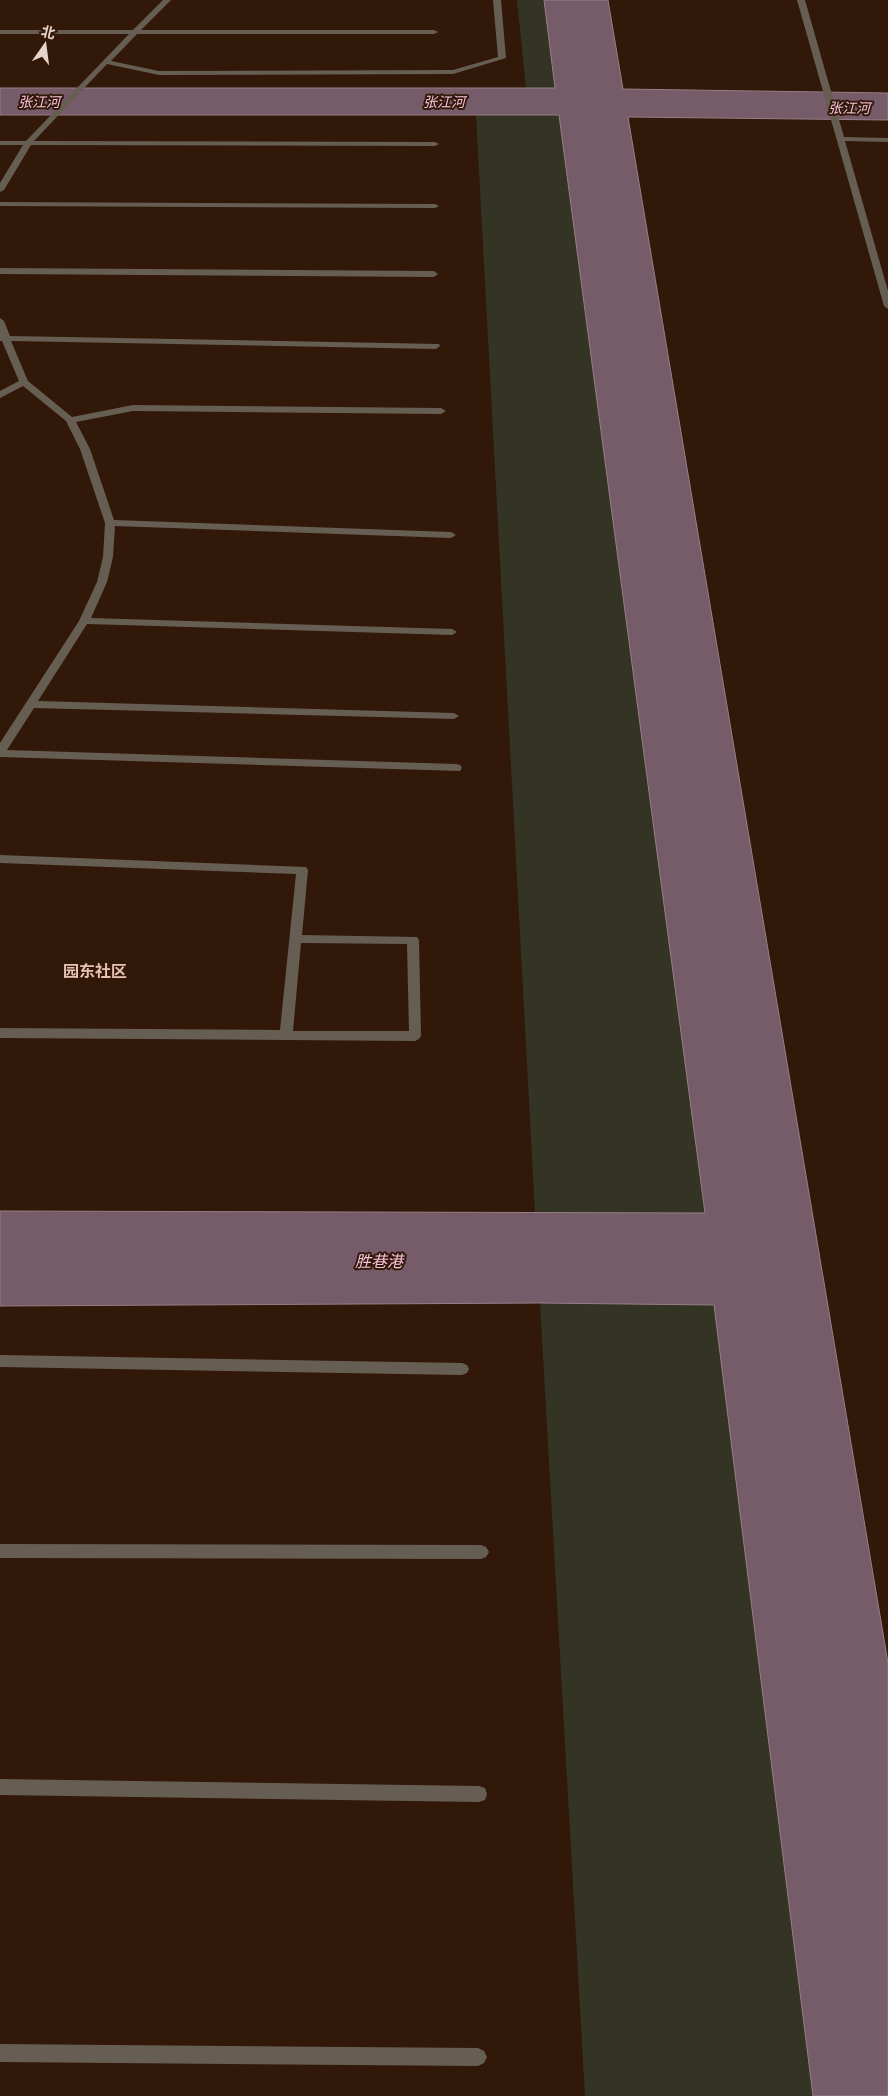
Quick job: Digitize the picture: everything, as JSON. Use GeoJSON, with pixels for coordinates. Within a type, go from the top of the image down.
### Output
{"type":"FeatureCollection","features":[{"type":"Feature","properties":{"kind":"street"},"geometry":{"type":"LineString","coordinates":[[0,190],[28,143],[82,85],[167,0]]}},
{"type":"Feature","properties":{"kind":"street"},"geometry":{"type":"LineString","coordinates":[[106,62],[159,73],[453,72],[502,58],[498,0]]}},
{"type":"Feature","properties":{"kind":"street"},"geometry":{"type":"LineString","coordinates":[[801,0],[834,122],[888,306]]}},
{"type":"Feature","properties":{"kind":"street"},"geometry":{"type":"LineString","coordinates":[[0,32],[434,32]]}},
{"type":"Feature","properties":{"kind":"street"},"geometry":{"type":"LineString","coordinates":[[839,139],[888,140]]}},
{"type":"Feature","properties":{"kind":"street"},"geometry":{"type":"LineString","coordinates":[[0,143],[435,144]]}},
{"type":"Feature","properties":{"kind":"street"},"geometry":{"type":"LineString","coordinates":[[0,204],[435,206]]}},
{"type":"Feature","properties":{"kind":"street"},"geometry":{"type":"LineString","coordinates":[[0,271],[434,274]]}},
{"type":"Feature","properties":{"kind":"street"},"geometry":{"type":"LineString","coordinates":[[0,321],[3,338],[24,382],[70,420],[85,450],[110,523],[108,557],[102,582],[84,621],[0,752]]}},
{"type":"Feature","properties":{"kind":"street"},"geometry":{"type":"LineString","coordinates":[[3,338],[436,346]]}},
{"type":"Feature","properties":{"kind":"street"},"geometry":{"type":"LineString","coordinates":[[0,395],[24,382]]}},
{"type":"Feature","properties":{"kind":"street"},"geometry":{"type":"LineString","coordinates":[[70,420],[133,408],[441,411]]}},
{"type":"Feature","properties":{"kind":"street"},"geometry":{"type":"LineString","coordinates":[[110,523],[451,535]]}},
{"type":"Feature","properties":{"kind":"street"},"geometry":{"type":"LineString","coordinates":[[84,621],[452,632]]}},
{"type":"Feature","properties":{"kind":"street"},"geometry":{"type":"LineString","coordinates":[[31,704],[454,716]]}},
{"type":"Feature","properties":{"kind":"street"},"geometry":{"type":"LineString","coordinates":[[0,752],[456,768]]}},
{"type":"Feature","properties":{"kind":"street"},"geometry":{"type":"LineString","coordinates":[[0,859],[302,870],[297,939],[286,1035]]}},
{"type":"Feature","properties":{"kind":"street"},"geometry":{"type":"LineString","coordinates":[[0,1033],[414,1036],[413,940],[297,939]]}},
{"type":"Feature","properties":{"kind":"street"},"geometry":{"type":"LineString","coordinates":[[0,1361],[462,1369]]}},
{"type":"Feature","properties":{"kind":"street"},"geometry":{"type":"LineString","coordinates":[[0,1551],[481,1552]]}},
{"type":"Feature","properties":{"kind":"street"},"geometry":{"type":"LineString","coordinates":[[0,1787],[479,1794]]}},
{"type":"Feature","properties":{"kind":"street"},"geometry":{"type":"LineString","coordinates":[[0,2053],[478,2057]]}},
{"type":"Feature","properties":{"kind":"green space"},"geometry":{"type":"Polygon","coordinates":[[[517,0],[544,0],[556,88],[526,88],[517,0]]]}},
{"type":"Feature","properties":{"kind":"green space"},"geometry":{"type":"Polygon","coordinates":[[[476,115],[559,115],[705,1213],[535,1213],[476,115]]]}},
{"type":"Feature","properties":{"kind":"green space"},"geometry":{"type":"Polygon","coordinates":[[[540,1303],[714,1304],[813,2096],[585,2096],[540,1303]]]}},
{"type":"Feature","properties":{"kind":"water"},"geometry":{"type":"Polygon","coordinates":[[[544,0],[608,0],[623,89],[888,93],[888,120],[628,117],[888,1663],[888,2096],[813,2096],[714,1305],[540,1303],[0,1306],[0,1211],[705,1213],[559,115],[0,115],[0,88],[555,88],[544,0]]]}},
{"type":"Feature","properties":{"kind":"district","name":"园东社区"},"geometry":{"type":"Point","coordinates":[95,971]}},
{"type":"Feature","properties":{"kind":"water label","name":"张江河"},"geometry":{"type":"Point","coordinates":[39,102]}},
{"type":"Feature","properties":{"kind":"water label","name":"张江河"},"geometry":{"type":"Point","coordinates":[444,102]}},
{"type":"Feature","properties":{"kind":"water label","name":"张江河"},"geometry":{"type":"Point","coordinates":[849,108]}},
{"type":"Feature","properties":{"kind":"water label","name":"胜巷港"},"geometry":{"type":"Point","coordinates":[379,1261]}}]}
